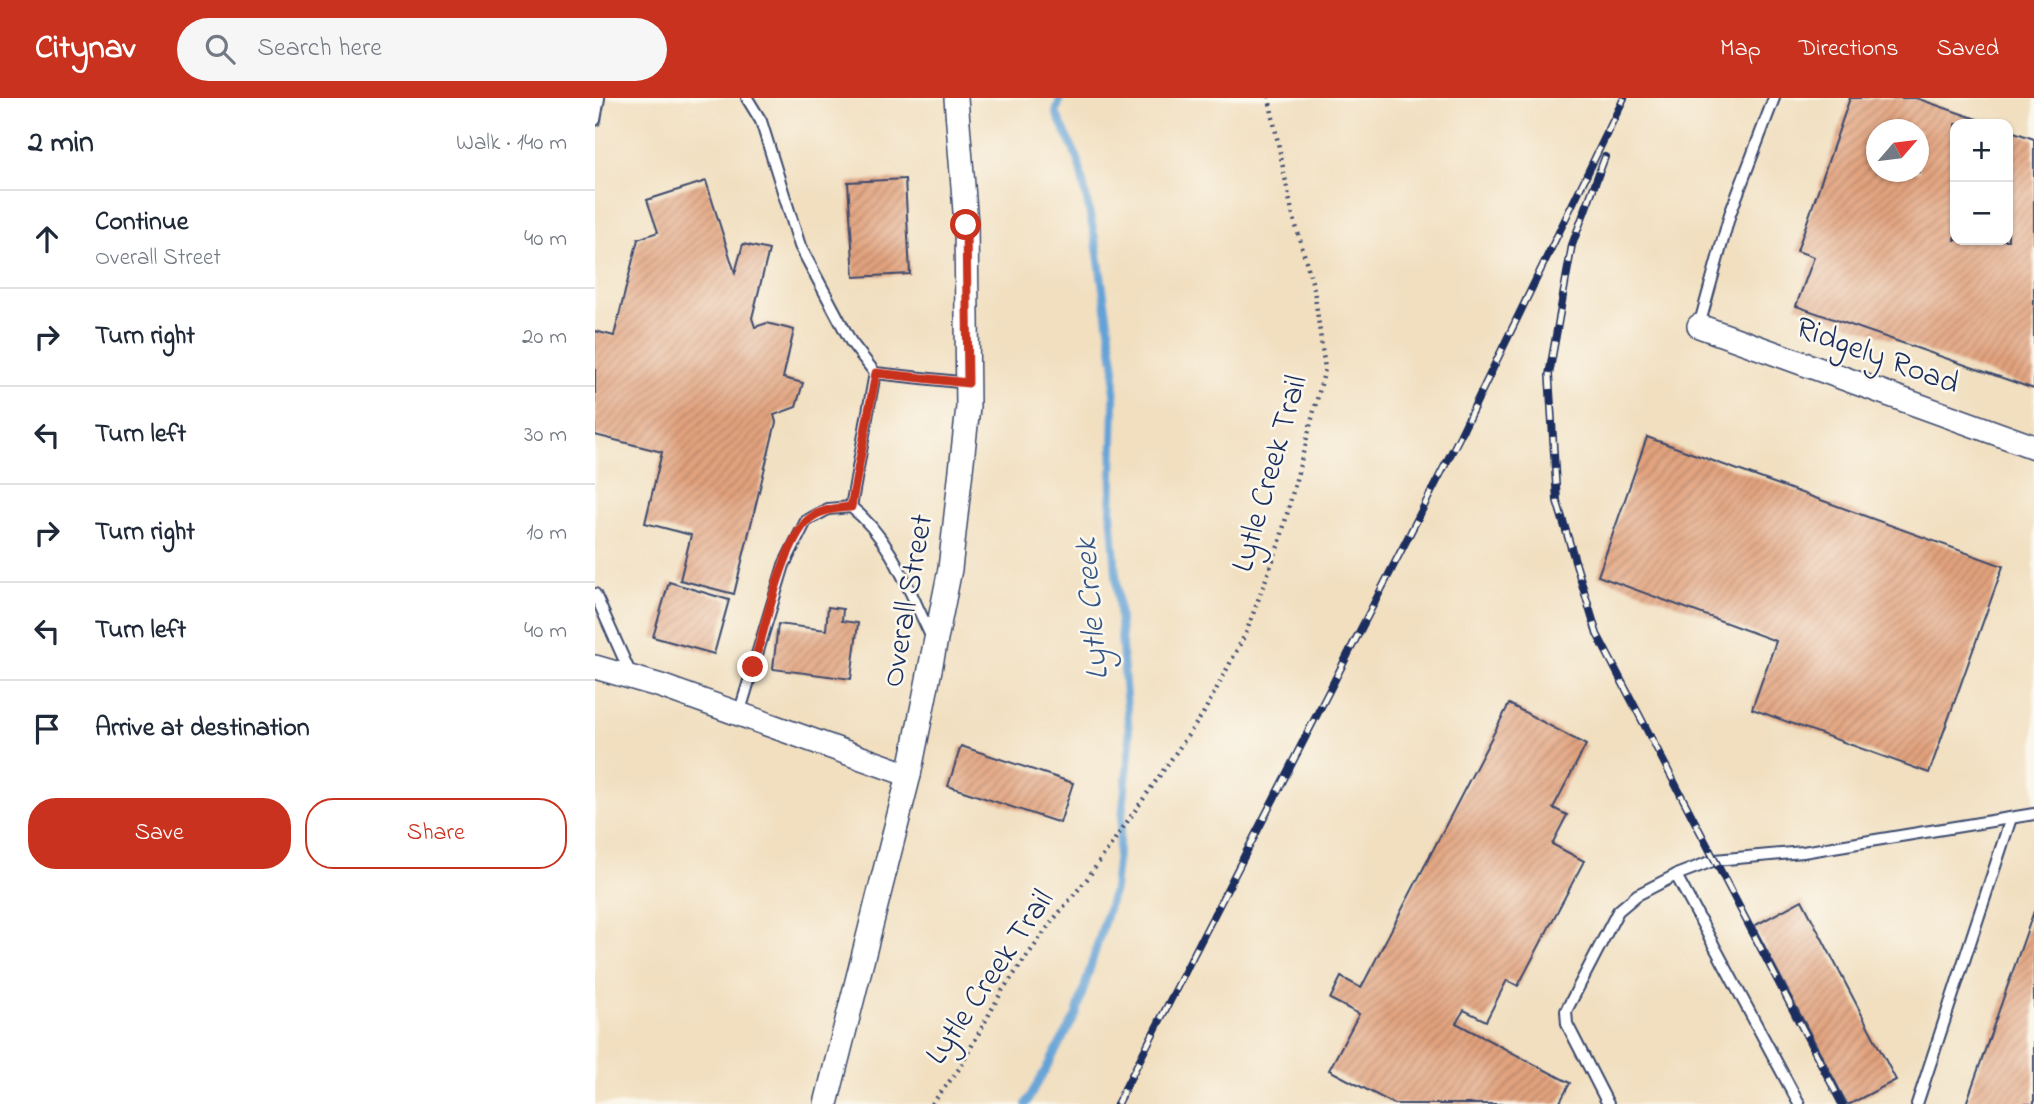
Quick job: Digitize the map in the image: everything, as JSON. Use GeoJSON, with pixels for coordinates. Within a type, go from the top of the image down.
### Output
{"type":"FeatureCollection","features":[{"type":"Feature","properties":{"kind":"street","name":"Overall Street"},"geometry":{"type":"LineString","coordinates":[[826,1104],[909,775],[950,569],[968,407],[966,225],[956,98]]}},
{"type":"Feature","properties":{"kind":"street","name":"Ridgely Road"},"geometry":{"type":"LineString","coordinates":[[1699,326],[2034,447]]}},
{"type":"Feature","properties":{"kind":"street"},"geometry":{"type":"LineString","coordinates":[[595,667],[739,714],[909,775]]}},
{"type":"Feature","properties":{"kind":"lane"},"geometry":{"type":"LineString","coordinates":[[595,120],[599,98]]}},
{"type":"Feature","properties":{"kind":"lane"},"geometry":{"type":"LineString","coordinates":[[747,98],[761,121],[800,247],[851,342],[876,373],[968,383]]}},
{"type":"Feature","properties":{"kind":"lane"},"geometry":{"type":"LineString","coordinates":[[1699,326],[1730,214],[1774,98]]}},
{"type":"Feature","properties":{"kind":"lane"},"geometry":{"type":"LineString","coordinates":[[851,507],[876,373]]}},
{"type":"Feature","properties":{"kind":"lane"},"geometry":{"type":"LineString","coordinates":[[739,714],[784,565],[806,521],[828,509],[851,507],[871,523],[889,551],[935,643]]}},
{"type":"Feature","properties":{"kind":"lane"},"geometry":{"type":"LineString","coordinates":[[595,594],[631,677]]}},
{"type":"Feature","properties":{"kind":"lane"},"geometry":{"type":"LineString","coordinates":[[1608,1104],[1567,1024],[1566,1011],[1618,911],[1637,895],[1676,875],[1715,860],[1803,852],[2034,814]]}},
{"type":"Feature","properties":{"kind":"lane"},"geometry":{"type":"LineString","coordinates":[[1917,1104],[2011,818]]}},
{"type":"Feature","properties":{"kind":"lane"},"geometry":{"type":"LineString","coordinates":[[1676,875],[1800,1104]]}},
{"type":"Feature","properties":{"kind":"path","name":"Lytle Creek Trail"},"geometry":{"type":"LineString","coordinates":[[932,1104],[959,1069],[1003,991],[1195,726],[1246,633],[1280,541],[1325,369],[1314,289],[1292,212],[1269,98]]}},
{"type":"Feature","properties":{"kind":"building"},"geometry":{"type":"Polygon","coordinates":[[[1850,98],[1916,98],[1977,119],[1950,119],[1950,245],[2013,245],[2013,132],[2034,139],[2034,389],[1796,306],[1814,257],[1797,251],[1850,98]]]}},
{"type":"Feature","properties":{"kind":"building"},"geometry":{"type":"Polygon","coordinates":[[[905,179],[910,274],[854,277],[848,182],[905,179]]]}},
{"type":"Feature","properties":{"kind":"building"},"geometry":{"type":"Polygon","coordinates":[[[706,181],[735,273],[743,244],[769,250],[752,318],[755,327],[767,323],[794,330],[783,378],[803,383],[796,407],[774,415],[776,422],[734,594],[680,580],[691,535],[645,523],[662,452],[595,435],[595,331],[614,336],[638,239],[658,232],[647,200],[706,181]]]}},
{"type":"Feature","properties":{"kind":"building"},"geometry":{"type":"Polygon","coordinates":[[[1647,437],[2003,566],[1929,773],[1752,709],[1776,641],[1598,576],[1647,437]]]}},
{"type":"Feature","properties":{"kind":"building"},"geometry":{"type":"Polygon","coordinates":[[[669,582],[729,600],[714,654],[653,637],[669,582]]]}},
{"type":"Feature","properties":{"kind":"building"},"geometry":{"type":"Polygon","coordinates":[[[828,607],[843,609],[842,621],[858,623],[851,679],[773,669],[778,624],[826,630],[828,607]]]}},
{"type":"Feature","properties":{"kind":"building"},"geometry":{"type":"Polygon","coordinates":[[[1509,704],[1586,745],[1553,808],[1567,815],[1552,844],[1584,861],[1518,986],[1507,980],[1486,1021],[1464,1010],[1456,1023],[1570,1083],[1559,1104],[1394,1104],[1329,1070],[1359,1014],[1330,999],[1341,977],[1361,988],[1509,704]]]}},
{"type":"Feature","properties":{"kind":"building"},"geometry":{"type":"Polygon","coordinates":[[[961,746],[1073,783],[1060,823],[948,786],[961,746]]]}},
{"type":"Feature","properties":{"kind":"building"},"geometry":{"type":"Polygon","coordinates":[[[1802,900],[1896,1080],[1850,1104],[1847,1104],[1754,926],[1802,900]]]}},
{"type":"Feature","properties":{"kind":"building"},"geometry":{"type":"Polygon","coordinates":[[[2034,911],[2034,1104],[1966,1104],[2034,911]]]}},
{"type":"Feature","properties":{"kind":"waterway","name":"Lytle Creek"},"geometry":{"type":"LineString","coordinates":[[1026,1104],[1076,1015],[1114,889],[1130,745],[1111,512],[1115,369],[1097,248],[1078,159],[1056,113],[1060,98]]}},
{"type":"Feature","properties":{"kind":"railway"},"geometry":{"type":"LineString","coordinates":[[1117,1104],[1460,436],[1624,98]]}},
{"type":"Feature","properties":{"kind":"railway"},"geometry":{"type":"LineString","coordinates":[[1605,157],[1572,245],[1549,375],[1557,501],[1597,634],[1842,1104]]}},
{"type":"Feature","properties":{"kind":"route"},"geometry":{"type":"LineString","coordinates":[[753,667],[784,565],[806,521],[828,509],[851,507],[876,373],[968,383],[966,225]]}}]}
